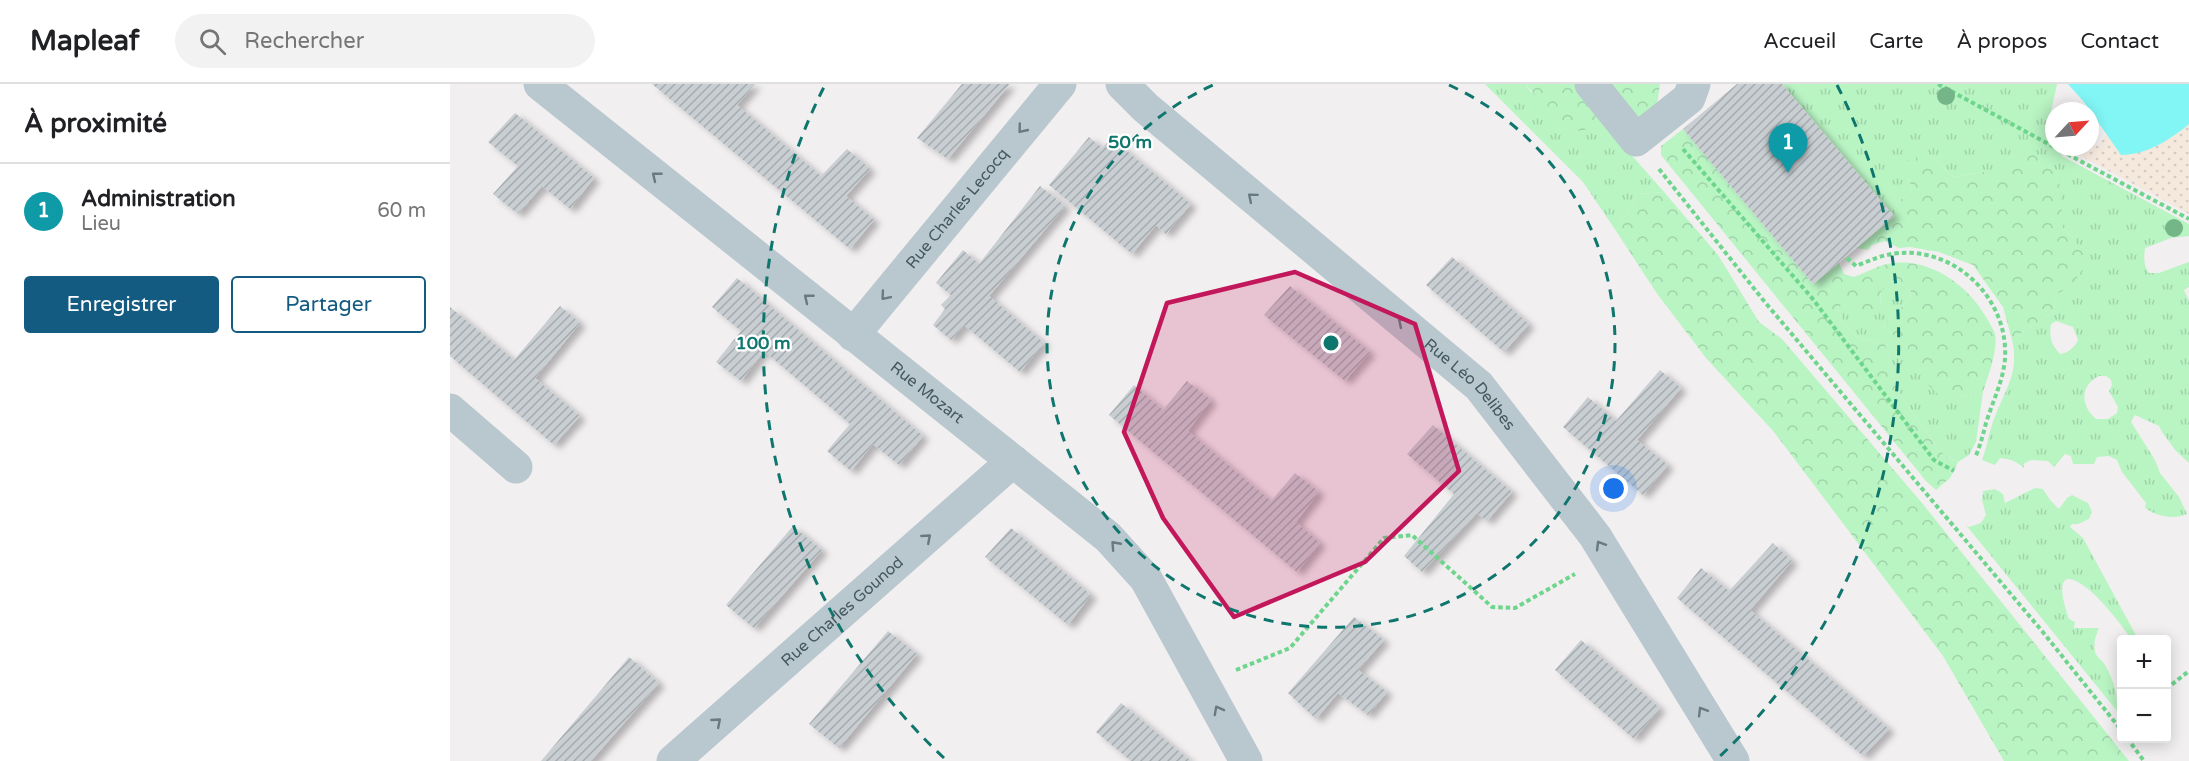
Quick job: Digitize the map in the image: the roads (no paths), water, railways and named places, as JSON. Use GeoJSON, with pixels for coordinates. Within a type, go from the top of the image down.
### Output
{"type":"FeatureCollection","features":[{"type":"Feature","properties":{"kind":"street","name":"Rue Mozart"},"geometry":{"type":"LineString","coordinates":[[540,84],[1108,537],[1146,579],[1246,761]]}},
{"type":"Feature","properties":{"kind":"street","name":"Rue Charles Lecocq"},"geometry":{"type":"LineString","coordinates":[[854,335],[1060,84]]}},
{"type":"Feature","properties":{"kind":"street","name":"Rue Léo Delibes"},"geometry":{"type":"LineString","coordinates":[[1122,84],[1146,108],[1479,386],[1595,536],[1733,761]]}},
{"type":"Feature","properties":{"kind":"street"},"geometry":{"type":"LineString","coordinates":[[1591,84],[1636,141],[1689,98],[1694,84]]}},
{"type":"Feature","properties":{"kind":"street"},"geometry":{"type":"LineString","coordinates":[[450,410],[516,467]]}},
{"type":"Feature","properties":{"kind":"street","name":"Rue Charles Gounod"},"geometry":{"type":"LineString","coordinates":[[673,761],[1013,461]]}},
{"type":"Feature","properties":{"kind":"water"},"geometry":{"type":"Polygon","coordinates":[[[2068,84],[2189,84],[2189,124],[2174,136],[2157,145],[2140,152],[2121,155],[2099,123],[2099,102],[2084,102],[2068,84]]]}},
{"type":"Feature","properties":{"kind":"place","name":"Administration"},"geometry":{"type":"Point","coordinates":[1788,173]}}]}
